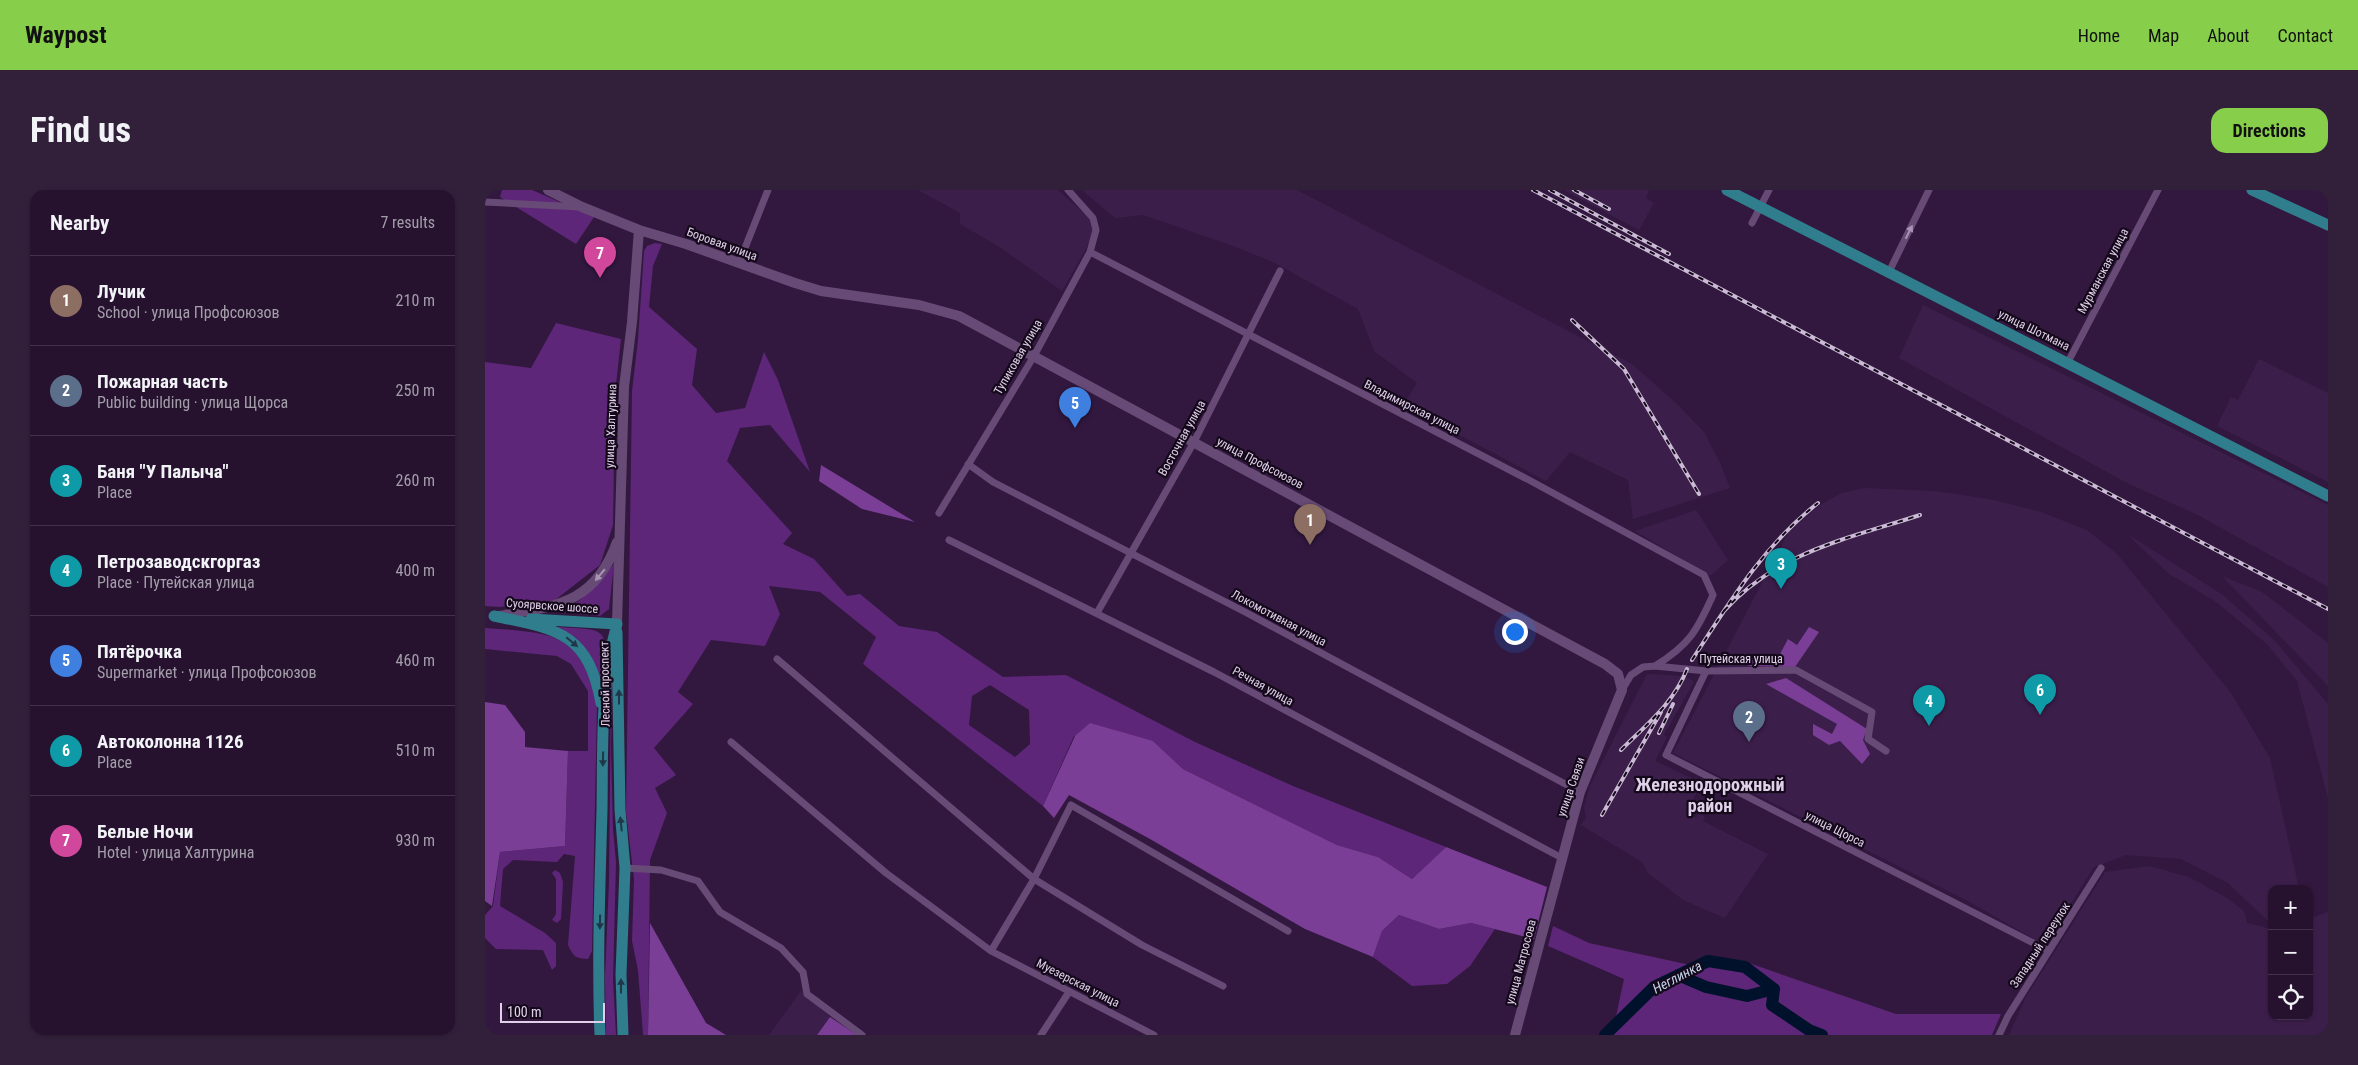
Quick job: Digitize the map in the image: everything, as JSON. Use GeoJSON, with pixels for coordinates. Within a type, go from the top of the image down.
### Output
{"type":"FeatureCollection","features":[{"type":"Feature","properties":{"kind":"main road"},"geometry":{"type":"LineString","coordinates":[[549,190],[582,207]]}},
{"type":"Feature","properties":{"kind":"main road","name":"улица Шотмана"},"geometry":{"type":"LineString","coordinates":[[1727,190],[1888,274],[2068,362],[2328,496]]}},
{"type":"Feature","properties":{"kind":"main road"},"geometry":{"type":"LineString","coordinates":[[2252,190],[2328,224]]}},
{"type":"Feature","properties":{"kind":"main road","name":"Боровая улица"},"geometry":{"type":"LineString","coordinates":[[582,207],[639,230],[821,291],[919,305],[952,314]]}},
{"type":"Feature","properties":{"kind":"main road","name":"улица Халтурина"},"geometry":{"type":"LineString","coordinates":[[617,624],[624,387],[633,322],[639,230]]}},
{"type":"Feature","properties":{"kind":"main road","name":"улица Профсоюзов"},"geometry":{"type":"LineString","coordinates":[[952,314],[1194,442],[1605,664],[1618,674],[1622,690]]}},
{"type":"Feature","properties":{"kind":"main road"},"geometry":{"type":"LineString","coordinates":[[489,616],[557,606],[576,596],[599,578],[610,562],[621,532]]}},
{"type":"Feature","properties":{"kind":"main road"},"geometry":{"type":"LineString","coordinates":[[489,616],[555,631],[573,642],[586,657],[597,679],[604,717]]}},
{"type":"Feature","properties":{"kind":"main road","name":"Суоярвское шоссе"},"geometry":{"type":"LineString","coordinates":[[489,616],[617,624]]}},
{"type":"Feature","properties":{"kind":"main road","name":"Лесной проспект"},"geometry":{"type":"LineString","coordinates":[[600,1035],[599,966],[604,717],[609,650],[617,624]]}},
{"type":"Feature","properties":{"kind":"main road","name":"Лесной проспект"},"geometry":{"type":"LineString","coordinates":[[617,624],[619,810],[625,868],[621,974],[623,1035]]}},
{"type":"Feature","properties":{"kind":"main road","name":"улица Связи"},"geometry":{"type":"LineString","coordinates":[[1551,894],[1580,792],[1622,690]]}},
{"type":"Feature","properties":{"kind":"main road","name":"улица Матросова"},"geometry":{"type":"LineString","coordinates":[[1515,1035],[1551,894]]}},
{"type":"Feature","properties":{"kind":"street"},"geometry":{"type":"LineString","coordinates":[[739,263],[768,190]]}},
{"type":"Feature","properties":{"kind":"street","name":"Тупиковая улица"},"geometry":{"type":"LineString","coordinates":[[939,513],[1033,356],[1089,252],[1096,230],[1093,218],[1068,190]]}},
{"type":"Feature","properties":{"kind":"street"},"geometry":{"type":"LineString","coordinates":[[1752,223],[1769,190]]}},
{"type":"Feature","properties":{"kind":"street"},"geometry":{"type":"LineString","coordinates":[[1888,274],[1929,190]]}},
{"type":"Feature","properties":{"kind":"street","name":"Мурманская улица"},"geometry":{"type":"LineString","coordinates":[[2068,362],[2158,190]]}},
{"type":"Feature","properties":{"kind":"street","name":"Боровая улица"},"geometry":{"type":"LineString","coordinates":[[485,202],[582,207]]}},
{"type":"Feature","properties":{"kind":"street","name":"Владимирская улица"},"geometry":{"type":"LineString","coordinates":[[1089,252],[1529,480],[1704,576],[1713,595],[1699,626],[1682,648],[1655,666]]}},
{"type":"Feature","properties":{"kind":"street","name":"Восточная улица"},"geometry":{"type":"LineString","coordinates":[[1097,613],[1194,442],[1250,334],[1280,271]]}},
{"type":"Feature","properties":{"kind":"street","name":"Локомотивная улица"},"geometry":{"type":"LineString","coordinates":[[968,464],[993,482],[1580,792]]}},
{"type":"Feature","properties":{"kind":"street","name":"Речная улица"},"geometry":{"type":"LineString","coordinates":[[949,540],[1214,672],[1562,858]]}},
{"type":"Feature","properties":{"kind":"street"},"geometry":{"type":"LineString","coordinates":[[777,659],[1034,879],[1142,945],[1223,986]]}},
{"type":"Feature","properties":{"kind":"street","name":"Путейская улица"},"geometry":{"type":"LineString","coordinates":[[1622,690],[1631,675],[1643,667],[1655,666],[1707,671],[1796,670],[1872,712],[1868,739],[1886,750]]}},
{"type":"Feature","properties":{"kind":"street","name":"улица Щорса"},"geometry":{"type":"LineString","coordinates":[[1707,671],[1666,754],[2049,952]]}},
{"type":"Feature","properties":{"kind":"street","name":"Муезерская улица"},"geometry":{"type":"LineString","coordinates":[[731,742],[886,873],[991,950],[1154,1035]]}},
{"type":"Feature","properties":{"kind":"street"},"geometry":{"type":"LineString","coordinates":[[991,950],[1034,879],[1071,805],[1288,931]]}},
{"type":"Feature","properties":{"kind":"street"},"geometry":{"type":"LineString","coordinates":[[625,868],[661,870],[698,881],[720,912],[781,948],[803,972],[807,994],[862,1035]]}},
{"type":"Feature","properties":{"kind":"street","name":"Западный переулок"},"geometry":{"type":"LineString","coordinates":[[1999,1035],[2008,1016],[2101,868]]}},
{"type":"Feature","properties":{"kind":"street"},"geometry":{"type":"LineString","coordinates":[[1041,1035],[1069,992]]}},
{"type":"Feature","properties":{"kind":"shaded area"},"geometry":{"type":"Polygon","coordinates":[[[502,190],[532,190],[594,217],[576,244],[500,197],[502,190]]]}},
{"type":"Feature","properties":{"kind":"shaded area"},"geometry":{"type":"Polygon","coordinates":[[[918,190],[1058,190],[1087,216],[1094,228],[1087,247],[1062,291],[998,246],[960,224],[960,213],[918,190]]]}},
{"type":"Feature","properties":{"kind":"shaded area"},"geometry":{"type":"Polygon","coordinates":[[[1082,190],[1297,190],[1632,364],[1677,404],[1704,432],[1721,465],[1730,488],[1633,519],[1628,480],[1570,452],[1546,481],[1403,405],[1417,383],[1374,351],[1358,309],[1273,262],[1228,244],[1143,215],[1115,218],[1082,190]]]}},
{"type":"Feature","properties":{"kind":"shaded area"},"geometry":{"type":"Polygon","coordinates":[[[1564,190],[1649,190],[1646,198],[1654,203],[1639,230],[1564,190]]]}},
{"type":"Feature","properties":{"kind":"shaded area"},"geometry":{"type":"Polygon","coordinates":[[[655,243],[662,244],[653,266],[649,307],[697,349],[692,385],[716,413],[745,408],[764,352],[778,380],[810,472],[770,425],[740,428],[727,461],[792,533],[783,544],[814,559],[847,596],[860,594],[899,626],[937,632],[1003,677],[1066,675],[1195,742],[1293,786],[1446,847],[1412,879],[1378,857],[1337,845],[1183,769],[1153,741],[1074,736],[1043,806],[863,664],[876,637],[820,592],[769,586],[780,614],[765,646],[711,640],[678,692],[693,704],[654,748],[676,775],[655,788],[667,813],[650,860],[648,1035],[643,1035],[638,970],[632,941],[634,879],[626,812],[632,391],[638,340],[644,251],[647,246],[655,243]],[[990,685],[972,696],[969,725],[1015,757],[1030,744],[1029,710],[990,685]]]}},
{"type":"Feature","properties":{"kind":"shaded area"},"geometry":{"type":"Polygon","coordinates":[[[1923,305],[2328,505],[2328,587],[2196,514],[2129,484],[1899,358],[1923,305]]]}},
{"type":"Feature","properties":{"kind":"shaded area"},"geometry":{"type":"Polygon","coordinates":[[[556,323],[621,339],[615,393],[613,525],[600,565],[555,600],[499,607],[485,606],[485,362],[531,368],[556,323]]]}},
{"type":"Feature","properties":{"kind":"shaded area"},"geometry":{"type":"Polygon","coordinates":[[[2259,359],[2328,393],[2328,482],[2217,426],[2231,397],[2238,400],[2259,359]]]}},
{"type":"Feature","properties":{"kind":"shaded area"},"geometry":{"type":"Polygon","coordinates":[[[821,465],[915,522],[862,509],[819,481],[821,465]]]}},
{"type":"Feature","properties":{"kind":"shaded area"},"geometry":{"type":"Polygon","coordinates":[[[1864,488],[1935,491],[1989,499],[2041,512],[2087,530],[2117,554],[2231,693],[2270,758],[2298,885],[2268,885],[2268,921],[2228,883],[2181,859],[2126,855],[2094,867],[2045,945],[1966,900],[1673,753],[1789,531],[1820,505],[1842,493],[1864,488]]]}},
{"type":"Feature","properties":{"kind":"shaded area"},"geometry":{"type":"Polygon","coordinates":[[[1696,510],[1728,560],[1710,576],[1635,531],[1696,510]]]}},
{"type":"Feature","properties":{"kind":"shaded area"},"geometry":{"type":"Polygon","coordinates":[[[2126,533],[2223,595],[2276,642],[2328,704],[2328,798],[2297,681],[2267,644],[2215,601],[2169,574],[2126,533]]]}},
{"type":"Feature","properties":{"kind":"shaded area"},"geometry":{"type":"Polygon","coordinates":[[[614,564],[609,609],[600,616],[561,612],[580,600],[614,564]]]}},
{"type":"Feature","properties":{"kind":"shaded area"},"geometry":{"type":"Polygon","coordinates":[[[2222,576],[2262,592],[2328,643],[2328,686],[2222,576]]]}},
{"type":"Feature","properties":{"kind":"shaded area"},"geometry":{"type":"Polygon","coordinates":[[[557,627],[588,629],[602,635],[605,650],[602,681],[594,664],[584,650],[557,627]]]}},
{"type":"Feature","properties":{"kind":"shaded area"},"geometry":{"type":"Polygon","coordinates":[[[1809,627],[1819,632],[1795,667],[1748,666],[1755,656],[1780,654],[1788,639],[1797,645],[1809,627]]]}},
{"type":"Feature","properties":{"kind":"shaded area"},"geometry":{"type":"Polygon","coordinates":[[[485,628],[529,632],[560,640],[572,649],[582,662],[590,680],[597,705],[592,951],[588,959],[575,956],[568,945],[575,856],[564,854],[557,862],[513,860],[503,869],[500,906],[545,933],[556,943],[556,966],[552,970],[543,950],[496,949],[485,938],[485,915],[493,906],[500,852],[565,846],[568,751],[588,751],[588,691],[571,664],[557,656],[485,649],[485,628]]]}},
{"type":"Feature","properties":{"kind":"shaded area"},"geometry":{"type":"Polygon","coordinates":[[[1647,674],[1685,676],[1694,682],[1664,735],[1667,737],[1655,761],[1702,783],[1686,812],[1696,818],[1699,813],[1705,817],[1703,821],[1768,854],[1725,918],[1683,900],[1648,873],[1642,862],[1581,825],[1586,817],[1584,808],[1590,786],[1647,674]]]}},
{"type":"Feature","properties":{"kind":"shaded area"},"geometry":{"type":"Polygon","coordinates":[[[613,676],[611,745],[613,829],[616,862],[613,980],[616,1035],[606,1035],[605,977],[609,881],[611,678],[613,676]]]}},
{"type":"Feature","properties":{"kind":"shaded area"},"geometry":{"type":"Polygon","coordinates":[[[1786,678],[1867,729],[1863,740],[1870,754],[1862,764],[1840,741],[1829,745],[1813,735],[1813,724],[1832,734],[1837,724],[1766,684],[1786,678]]]}},
{"type":"Feature","properties":{"kind":"shaded area"},"geometry":{"type":"Polygon","coordinates":[[[485,702],[505,705],[525,732],[525,747],[568,751],[565,846],[500,852],[492,906],[485,901],[485,702]]]}},
{"type":"Feature","properties":{"kind":"shaded area"},"geometry":{"type":"Polygon","coordinates":[[[1090,723],[1153,741],[1183,769],[1337,845],[1378,857],[1412,879],[1446,847],[1547,887],[1534,939],[1471,923],[1439,929],[1399,915],[1382,931],[1373,957],[1305,929],[1150,839],[1069,795],[1054,818],[1043,806],[1075,736],[1090,723]]]}},
{"type":"Feature","properties":{"kind":"shaded area"},"geometry":{"type":"Polygon","coordinates":[[[2149,866],[2189,877],[2227,898],[2244,911],[2247,923],[2268,928],[2268,1020],[2313,1020],[2313,918],[2328,912],[2328,1035],[2009,1035],[2026,997],[2105,872],[2149,866]]]}},
{"type":"Feature","properties":{"kind":"shaded area"},"geometry":{"type":"Polygon","coordinates":[[[555,870],[560,873],[563,882],[561,919],[557,923],[552,920],[556,914],[556,879],[552,873],[555,870]]]}},
{"type":"Feature","properties":{"kind":"shaded area"},"geometry":{"type":"Polygon","coordinates":[[[1399,915],[1439,929],[1471,923],[1495,929],[1470,966],[1447,984],[1412,986],[1373,957],[1382,931],[1399,915]]]}},
{"type":"Feature","properties":{"kind":"shaded area"},"geometry":{"type":"Polygon","coordinates":[[[650,923],[706,1023],[726,1035],[648,1035],[650,923]]]}},
{"type":"Feature","properties":{"kind":"shaded area"},"geometry":{"type":"Polygon","coordinates":[[[1553,926],[1589,943],[1704,968],[1740,960],[1896,1014],[2001,1014],[1992,1035],[1612,1035],[1624,979],[1548,946],[1553,926]]]}},
{"type":"Feature","properties":{"kind":"shaded area"},"geometry":{"type":"Polygon","coordinates":[[[801,991],[830,1017],[817,1035],[769,1035],[801,991]]]}},
{"type":"Feature","properties":{"kind":"shaded area"},"geometry":{"type":"Polygon","coordinates":[[[830,1017],[857,1035],[817,1035],[830,1017]]]}},
{"type":"Feature","properties":{"kind":"waterway","name":"Неглинка"},"geometry":{"type":"LineString","coordinates":[[1605,1035],[1654,987],[1708,961],[1745,967],[1774,989],[1772,1005],[1809,1030],[1822,1035]]}},
{"type":"Feature","properties":{"kind":"waterway"},"geometry":{"type":"LineString","coordinates":[[1678,975],[1706,987],[1747,996],[1774,989]]}},
{"type":"Feature","properties":{"kind":"railway"},"geometry":{"type":"LineString","coordinates":[[1533,190],[2328,609]]}},
{"type":"Feature","properties":{"kind":"railway"},"geometry":{"type":"LineString","coordinates":[[1550,190],[1669,254]]}},
{"type":"Feature","properties":{"kind":"railway"},"geometry":{"type":"LineString","coordinates":[[1574,190],[1609,209]]}},
{"type":"Feature","properties":{"kind":"railway"},"geometry":{"type":"LineString","coordinates":[[1572,320],[1624,369],[1699,494]]}},
{"type":"Feature","properties":{"kind":"railway"},"geometry":{"type":"LineString","coordinates":[[1692,660],[1748,576],[1780,538],[1818,503]]}},
{"type":"Feature","properties":{"kind":"railway"},"geometry":{"type":"LineString","coordinates":[[1724,611],[1767,574],[1790,561],[1840,540],[1920,515]]}},
{"type":"Feature","properties":{"kind":"railway"},"geometry":{"type":"LineString","coordinates":[[1621,750],[1667,703],[1687,669]]}},
{"type":"Feature","properties":{"kind":"railway"},"geometry":{"type":"LineString","coordinates":[[1659,733],[1673,704]]}},
{"type":"Feature","properties":{"kind":"railway"},"geometry":{"type":"LineString","coordinates":[[1602,815],[1661,712]]}},
{"type":"Feature","properties":{"kind":"place","name":"Белые Ночи"},"geometry":{"type":"Point","coordinates":[600,278]}},
{"type":"Feature","properties":{"kind":"place","name":"Пятёрочка"},"geometry":{"type":"Point","coordinates":[1075,428]}},
{"type":"Feature","properties":{"kind":"place","name":"Лучик"},"geometry":{"type":"Point","coordinates":[1310,545]}},
{"type":"Feature","properties":{"kind":"place","name":"Баня \"У Палыча\""},"geometry":{"type":"Point","coordinates":[1781,589]}},
{"type":"Feature","properties":{"kind":"place","name":"Автоколонна 1126"},"geometry":{"type":"Point","coordinates":[2040,715]}},
{"type":"Feature","properties":{"kind":"place","name":"Петрозаводскгоргаз"},"geometry":{"type":"Point","coordinates":[1929,726]}},
{"type":"Feature","properties":{"kind":"place","name":"Пожарная часть"},"geometry":{"type":"Point","coordinates":[1749,742]}},
{"type":"Feature","properties":{"kind":"district","name":"Железнодорожный район"},"geometry":{"type":"Point","coordinates":[1710,794]}}]}
